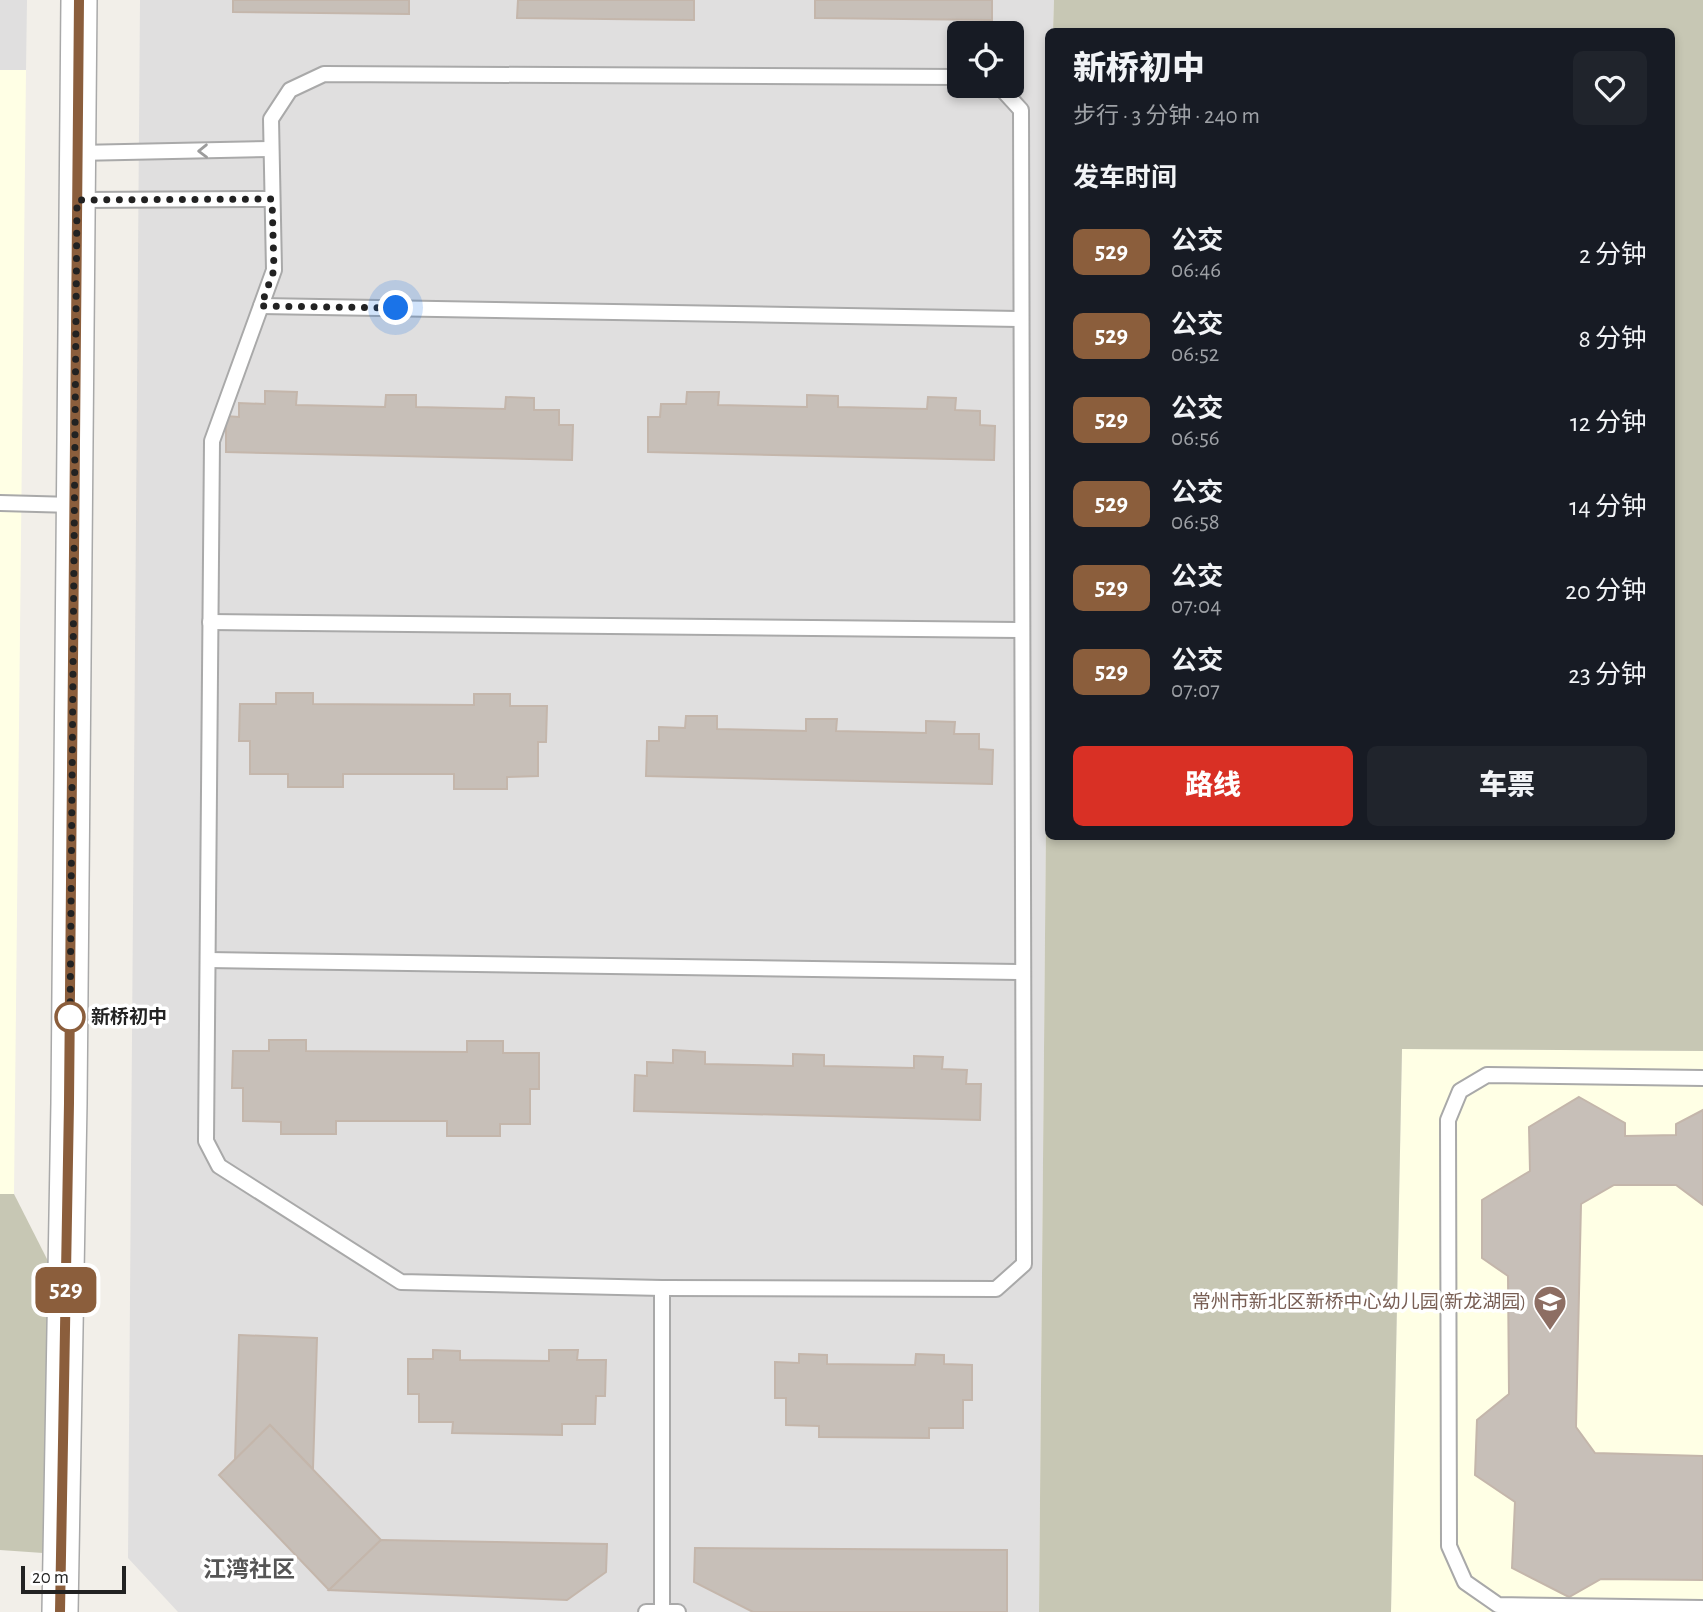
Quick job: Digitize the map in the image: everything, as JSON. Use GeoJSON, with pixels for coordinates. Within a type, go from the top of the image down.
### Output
{"type":"FeatureCollection","features":[{"type":"Feature","properties":{"kind":"street"},"geometry":{"type":"LineString","coordinates":[[60,1612],[69,1103],[79,0]]}},
{"type":"Feature","properties":{"kind":"lane"},"geometry":{"type":"LineString","coordinates":[[947,77],[324,74],[290,90],[271,118],[274,270],[212,441],[206,1141],[219,1166],[401,1282],[662,1289],[996,1289],[1024,1264],[1021,110],[1010,98]]}},
{"type":"Feature","properties":{"kind":"lane"},"geometry":{"type":"LineString","coordinates":[[77,153],[271,149]]}},
{"type":"Feature","properties":{"kind":"lane"},"geometry":{"type":"LineString","coordinates":[[77,200],[272,199]]}},
{"type":"Feature","properties":{"kind":"lane"},"geometry":{"type":"LineString","coordinates":[[261,306],[1021,319]]}},
{"type":"Feature","properties":{"kind":"lane"},"geometry":{"type":"LineString","coordinates":[[0,503],[74,505]]}},
{"type":"Feature","properties":{"kind":"lane"},"geometry":{"type":"LineString","coordinates":[[210,622],[1022,630]]}},
{"type":"Feature","properties":{"kind":"lane"},"geometry":{"type":"LineString","coordinates":[[208,960],[1023,972]]}},
{"type":"Feature","properties":{"kind":"lane"},"geometry":{"type":"LineString","coordinates":[[1701,1610],[1498,1605],[1465,1582],[1449,1546],[1448,1120],[1461,1091],[1487,1075],[1703,1078]]}},
{"type":"Feature","properties":{"kind":"lane"},"geometry":{"type":"LineString","coordinates":[[662,1289],[662,1612]]}},
{"type":"Feature","properties":{"kind":"lane"},"geometry":{"type":"LineString","coordinates":[[646,1612],[678,1612]]}},
{"type":"Feature","properties":{"kind":"shaded area"},"geometry":{"type":"Polygon","coordinates":[[[0,0],[27,0],[26,70],[0,70],[0,0]]]}},
{"type":"Feature","properties":{"kind":"shaded area"},"geometry":{"type":"Polygon","coordinates":[[[140,0],[1054,0],[1053,28],[1045,28],[1046,840],[1039,1612],[178,1612],[128,1558],[140,0]]]}},
{"type":"Feature","properties":{"kind":"shaded area"},"geometry":{"type":"Polygon","coordinates":[[[1054,0],[1703,0],[1703,1051],[1402,1049],[1391,1612],[1039,1612],[1046,840],[1675,840],[1675,28],[1053,28],[1054,0]]]}},
{"type":"Feature","properties":{"kind":"shaded area"},"geometry":{"type":"Polygon","coordinates":[[[0,70],[26,70],[14,1194],[0,1194],[0,70]]]}},
{"type":"Feature","properties":{"kind":"shaded area","name":"常州市新北区新桥中心幼儿园(新龙湖园)"},"geometry":{"type":"Polygon","coordinates":[[[1402,1049],[1703,1051],[1703,1612],[1391,1612],[1402,1049]]]}},
{"type":"Feature","properties":{"kind":"shaded area"},"geometry":{"type":"Polygon","coordinates":[[[0,1194],[14,1194],[49,1263],[43,1553],[0,1550],[0,1194]]]}},
{"type":"Feature","properties":{"kind":"building"},"geometry":{"type":"Polygon","coordinates":[[[233,0],[409,0],[409,14],[233,12],[233,0]]]}},
{"type":"Feature","properties":{"kind":"building"},"geometry":{"type":"Polygon","coordinates":[[[518,0],[694,0],[694,20],[517,18],[518,0]]]}},
{"type":"Feature","properties":{"kind":"building"},"geometry":{"type":"Polygon","coordinates":[[[815,0],[992,0],[992,20],[815,18],[815,0]]]}},
{"type":"Feature","properties":{"kind":"building"},"geometry":{"type":"Polygon","coordinates":[[[265,391],[297,392],[296,405],[385,407],[386,395],[416,395],[416,407],[505,409],[506,397],[534,398],[534,410],[559,410],[559,425],[573,425],[572,460],[226,452],[226,416],[239,417],[239,403],[265,404],[265,391]]]}},
{"type":"Feature","properties":{"kind":"building"},"geometry":{"type":"Polygon","coordinates":[[[687,392],[719,392],[718,405],[807,407],[807,395],[838,396],[838,407],[927,409],[928,397],[956,398],[955,410],[980,411],[980,425],[995,426],[994,460],[648,452],[648,417],[660,417],[661,404],[686,404],[687,392]]]}},
{"type":"Feature","properties":{"kind":"building"},"geometry":{"type":"Polygon","coordinates":[[[276,693],[313,693],[313,704],[474,705],[474,694],[510,694],[510,706],[547,706],[546,742],[538,742],[538,776],[507,777],[507,789],[454,789],[454,774],[343,774],[343,787],[288,787],[288,774],[250,774],[250,741],[239,741],[240,704],[276,704],[276,693]]]}},
{"type":"Feature","properties":{"kind":"building"},"geometry":{"type":"Polygon","coordinates":[[[686,716],[717,716],[717,729],[806,731],[806,719],[837,719],[836,731],[926,733],[926,721],[955,722],[954,734],[979,734],[979,749],[993,750],[992,784],[646,776],[647,741],[659,741],[659,727],[685,728],[686,716]]]}},
{"type":"Feature","properties":{"kind":"building"},"geometry":{"type":"Polygon","coordinates":[[[269,1040],[306,1040],[306,1051],[467,1052],[467,1041],[503,1041],[503,1053],[539,1053],[539,1089],[530,1089],[530,1124],[500,1124],[500,1136],[447,1136],[447,1121],[336,1121],[336,1134],[281,1134],[281,1122],[243,1121],[243,1088],[232,1088],[233,1051],[269,1051],[269,1040]]]}},
{"type":"Feature","properties":{"kind":"building"},"geometry":{"type":"Polygon","coordinates":[[[673,1050],[705,1052],[705,1064],[793,1066],[793,1054],[824,1055],[824,1066],[914,1068],[914,1056],[943,1057],[942,1069],[967,1070],[966,1084],[981,1084],[980,1120],[634,1111],[635,1075],[647,1076],[647,1062],[673,1063],[673,1050]]]}},
{"type":"Feature","properties":{"kind":"building"},"geometry":{"type":"Polygon","coordinates":[[[1579,1097],[1625,1123],[1625,1136],[1676,1135],[1676,1124],[1703,1110],[1703,1205],[1676,1185],[1614,1185],[1581,1204],[1576,1427],[1595,1453],[1703,1456],[1703,1580],[1601,1579],[1569,1597],[1512,1568],[1515,1502],[1475,1475],[1477,1420],[1509,1394],[1508,1276],[1482,1258],[1482,1200],[1530,1171],[1529,1127],[1579,1097]]]}},
{"type":"Feature","properties":{"kind":"building"},"geometry":{"type":"Polygon","coordinates":[[[239,1335],[317,1338],[313,1469],[270,1425],[235,1460],[239,1335]]]}},
{"type":"Feature","properties":{"kind":"building"},"geometry":{"type":"Polygon","coordinates":[[[433,1350],[460,1351],[460,1360],[549,1361],[549,1350],[578,1350],[577,1360],[606,1360],[605,1396],[596,1396],[595,1424],[562,1424],[562,1435],[452,1433],[453,1422],[419,1422],[419,1394],[408,1394],[408,1359],[433,1359],[433,1350]]]}},
{"type":"Feature","properties":{"kind":"building"},"geometry":{"type":"Polygon","coordinates":[[[799,1354],[827,1355],[827,1364],[915,1365],[916,1354],[944,1355],[944,1364],[972,1365],[972,1400],[963,1400],[963,1428],[929,1428],[929,1438],[819,1437],[819,1426],[786,1425],[786,1398],[775,1398],[775,1362],[799,1363],[799,1354]]]}},
{"type":"Feature","properties":{"kind":"building"},"geometry":{"type":"Polygon","coordinates":[[[270,1425],[381,1540],[329,1590],[219,1475],[270,1425]]]}},
{"type":"Feature","properties":{"kind":"building"},"geometry":{"type":"Polygon","coordinates":[[[381,1540],[607,1544],[606,1572],[567,1600],[329,1590],[381,1540]]]}},
{"type":"Feature","properties":{"kind":"building"},"geometry":{"type":"Polygon","coordinates":[[[695,1548],[1007,1550],[1007,1612],[753,1612],[694,1582],[695,1548]]]}},
{"type":"Feature","properties":{"kind":"bus line","name":"529"},"geometry":{"type":"LineString","coordinates":[[60,1612],[69,1103],[79,0]]}},
{"type":"Feature","properties":{"kind":"place","name":"新桥初中"},"geometry":{"type":"Point","coordinates":[70,1017]}},
{"type":"Feature","properties":{"kind":"place","name":"常州市新北区新桥中心幼儿园(新龙湖园)"},"geometry":{"type":"Point","coordinates":[1550,1332]}},
{"type":"Feature","properties":{"kind":"district","name":"江湾社区"},"geometry":{"type":"Point","coordinates":[249,1570]}},
{"type":"Feature","properties":{"kind":"route"},"geometry":{"type":"LineString","coordinates":[[70,1017],[70,1022],[77,200],[272,199],[274,270],[261,306],[396,308]]}}]}
